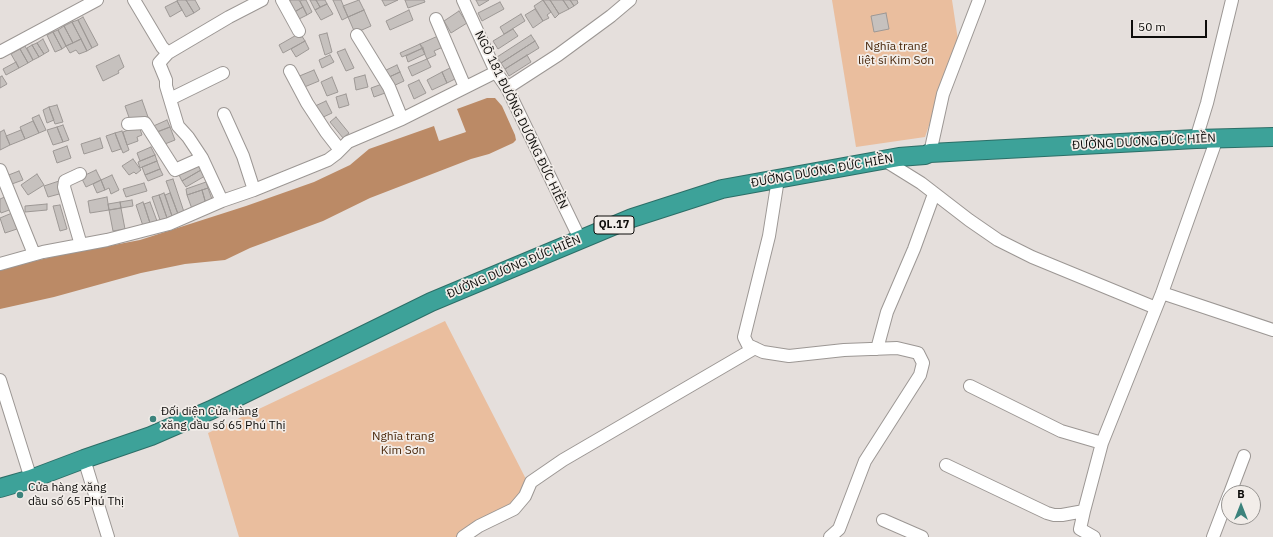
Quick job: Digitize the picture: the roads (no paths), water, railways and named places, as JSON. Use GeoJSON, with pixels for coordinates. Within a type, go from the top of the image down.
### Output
{"type":"FeatureCollection","features":[{"type":"Feature","properties":{"kind":"highway","name":"ĐƯỜNG DƯƠNG ĐỨC HIỀN"},"geometry":{"type":"LineString","coordinates":[[0,488],[31,479],[151,436],[211,410],[431,302],[632,218],[722,189],[899,157],[924,155],[930,153],[1217,138],[1273,137]]}},
{"type":"Feature","properties":{"kind":"street"},"geometry":{"type":"LineString","coordinates":[[0,52],[97,0]]}},
{"type":"Feature","properties":{"kind":"street"},"geometry":{"type":"LineString","coordinates":[[134,0],[162,47],[168,53]]}},
{"type":"Feature","properties":{"kind":"street"},"geometry":{"type":"LineString","coordinates":[[222,201],[202,158],[188,137],[178,126],[166,86],[166,80],[159,64],[168,53],[240,5],[262,0]]}},
{"type":"Feature","properties":{"kind":"street"},"geometry":{"type":"LineString","coordinates":[[282,0],[299,31]]}},
{"type":"Feature","properties":{"kind":"street","name":"NGÕ 181 ĐƯỜNG DƯƠNG ĐỨC HIỀN"},"geometry":{"type":"LineString","coordinates":[[463,0],[496,72],[507,88],[580,239]]}},
{"type":"Feature","properties":{"kind":"street"},"geometry":{"type":"LineString","coordinates":[[507,88],[582,38],[630,0]]}},
{"type":"Feature","properties":{"kind":"street"},"geometry":{"type":"LineString","coordinates":[[930,153],[943,94],[978,0]]}},
{"type":"Feature","properties":{"kind":"street"},"geometry":{"type":"LineString","coordinates":[[1196,139],[1207,103],[1232,0]]}},
{"type":"Feature","properties":{"kind":"street"},"geometry":{"type":"LineString","coordinates":[[436,19],[465,87]]}},
{"type":"Feature","properties":{"kind":"street"},"geometry":{"type":"LineString","coordinates":[[356,35],[389,87],[402,119]]}},
{"type":"Feature","properties":{"kind":"street"},"geometry":{"type":"LineString","coordinates":[[290,71],[311,109],[340,150]]}},
{"type":"Feature","properties":{"kind":"street"},"geometry":{"type":"LineString","coordinates":[[0,264],[34,254],[107,240],[169,224],[222,201],[254,190],[328,160],[348,142],[402,119],[496,72]]}},
{"type":"Feature","properties":{"kind":"street"},"geometry":{"type":"LineString","coordinates":[[170,99],[223,73]]}},
{"type":"Feature","properties":{"kind":"street"},"geometry":{"type":"LineString","coordinates":[[224,114],[242,156],[254,190]]}},
{"type":"Feature","properties":{"kind":"street"},"geometry":{"type":"LineString","coordinates":[[128,124],[145,122],[175,170],[202,158]]}},
{"type":"Feature","properties":{"kind":"street"},"geometry":{"type":"LineString","coordinates":[[1094,537],[1080,533],[1084,511],[1102,443],[1162,293],[1217,138]]}},
{"type":"Feature","properties":{"kind":"street"},"geometry":{"type":"LineString","coordinates":[[884,160],[921,183],[998,240],[1032,257],[1156,308]]}},
{"type":"Feature","properties":{"kind":"street"},"geometry":{"type":"LineString","coordinates":[[0,170],[34,254]]}},
{"type":"Feature","properties":{"kind":"street"},"geometry":{"type":"LineString","coordinates":[[80,174],[65,181],[64,187],[81,245]]}},
{"type":"Feature","properties":{"kind":"street"},"geometry":{"type":"LineString","coordinates":[[778,179],[769,236],[744,337],[748,345],[763,352],[789,356],[844,350],[897,348],[918,353],[923,363],[920,375],[865,461],[839,529],[830,537]]}},
{"type":"Feature","properties":{"kind":"street"},"geometry":{"type":"LineString","coordinates":[[877,349],[887,312],[914,249],[934,194]]}},
{"type":"Feature","properties":{"kind":"street"},"geometry":{"type":"LineString","coordinates":[[1162,293],[1273,330]]}},
{"type":"Feature","properties":{"kind":"street"},"geometry":{"type":"LineString","coordinates":[[463,537],[479,526],[514,509],[524,496],[530,482],[563,460],[755,348]]}},
{"type":"Feature","properties":{"kind":"street"},"geometry":{"type":"LineString","coordinates":[[0,380],[31,479]]}},
{"type":"Feature","properties":{"kind":"street"},"geometry":{"type":"LineString","coordinates":[[970,386],[1061,431],[1102,443]]}},
{"type":"Feature","properties":{"kind":"street"},"geometry":{"type":"LineString","coordinates":[[1233,485],[1244,456]]}},
{"type":"Feature","properties":{"kind":"street"},"geometry":{"type":"LineString","coordinates":[[84,459],[108,537]]}},
{"type":"Feature","properties":{"kind":"street"},"geometry":{"type":"LineString","coordinates":[[946,465],[1047,513],[1062,515],[1084,511]]}},
{"type":"Feature","properties":{"kind":"street"},"geometry":{"type":"LineString","coordinates":[[1213,537],[1221,516]]}},
{"type":"Feature","properties":{"kind":"street"},"geometry":{"type":"LineString","coordinates":[[883,520],[922,537]]}},
{"type":"Feature","properties":{"kind":"place","name":"Đối diện Cửa hàng xăng dầu số 65 Phú Thị"},"geometry":{"type":"Point","coordinates":[153,419]}},
{"type":"Feature","properties":{"kind":"place","name":"Cửa hàng xăng dầu số 65 Phú Thị"},"geometry":{"type":"Point","coordinates":[20,495]}},
{"type":"Feature","properties":{"kind":"park label","name":"Nghĩa trang liệt sĩ Kim Sơn"},"geometry":{"type":"Point","coordinates":[896,54]}},
{"type":"Feature","properties":{"kind":"park label","name":"Nghĩa trang Kim Sơn"},"geometry":{"type":"Point","coordinates":[403,444]}}]}
